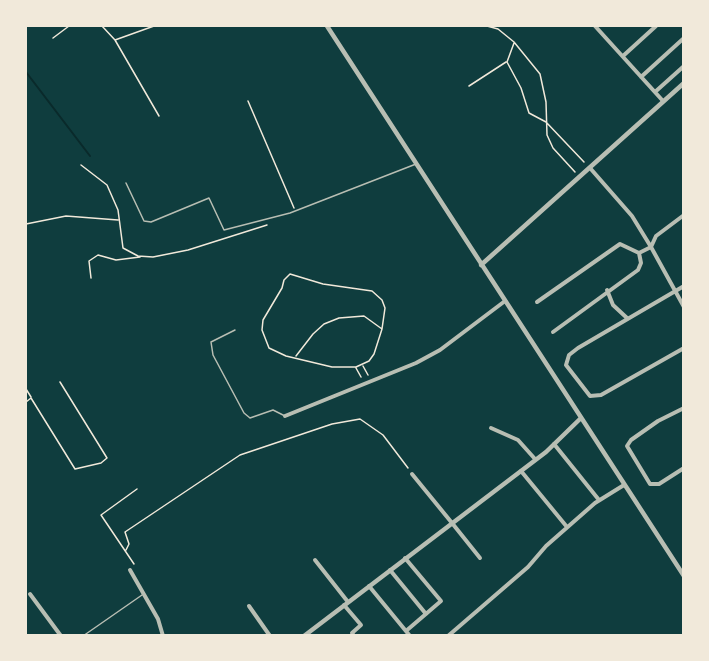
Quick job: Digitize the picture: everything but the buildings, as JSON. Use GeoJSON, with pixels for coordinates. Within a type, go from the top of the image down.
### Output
{"type":"FeatureCollection","features":[{"type":"Feature","properties":{"kind":"street"},"geometry":{"type":"LineString","coordinates":[[327,26],[684,576]]}},
{"type":"Feature","properties":{"kind":"street"},"geometry":{"type":"LineString","coordinates":[[622,56],[656,26]]}},
{"type":"Feature","properties":{"kind":"street"},"geometry":{"type":"LineString","coordinates":[[598,27],[663,101]]}},
{"type":"Feature","properties":{"kind":"street"},"geometry":{"type":"LineString","coordinates":[[641,77],[684,38]]}},
{"type":"Feature","properties":{"kind":"street"},"geometry":{"type":"LineString","coordinates":[[655,92],[684,66]]}},
{"type":"Feature","properties":{"kind":"street"},"geometry":{"type":"LineString","coordinates":[[481,265],[684,83]]}},
{"type":"Feature","properties":{"kind":"street"},"geometry":{"type":"LineString","coordinates":[[590,168],[632,216],[684,307]]}},
{"type":"Feature","properties":{"kind":"street"},"geometry":{"type":"LineString","coordinates":[[639,253],[651,247],[656,236],[684,215]]}},
{"type":"Feature","properties":{"kind":"street"},"geometry":{"type":"LineString","coordinates":[[537,302],[620,244],[639,253]]}},
{"type":"Feature","properties":{"kind":"street"},"geometry":{"type":"LineString","coordinates":[[553,332],[607,290],[638,270],[641,263],[639,253]]}},
{"type":"Feature","properties":{"kind":"street"},"geometry":{"type":"LineString","coordinates":[[684,286],[676,293],[627,318],[569,355],[566,365],[590,396],[601,395],[684,348]]}},
{"type":"Feature","properties":{"kind":"street"},"geometry":{"type":"LineString","coordinates":[[607,290],[613,305],[627,318]]}},
{"type":"Feature","properties":{"kind":"street"},"geometry":{"type":"LineString","coordinates":[[285,416],[416,363],[440,350],[505,301]]}},
{"type":"Feature","properties":{"kind":"street"},"geometry":{"type":"LineString","coordinates":[[684,408],[658,421],[631,440],[627,446],[650,484],[659,484],[684,468]]}},
{"type":"Feature","properties":{"kind":"street"},"geometry":{"type":"LineString","coordinates":[[304,636],[520,471],[554,444],[581,418]]}},
{"type":"Feature","properties":{"kind":"street"},"geometry":{"type":"LineString","coordinates":[[491,428],[518,440],[535,459]]}},
{"type":"Feature","properties":{"kind":"street"},"geometry":{"type":"LineString","coordinates":[[554,444],[599,500]]}},
{"type":"Feature","properties":{"kind":"street"},"geometry":{"type":"LineString","coordinates":[[520,471],[567,527]]}},
{"type":"Feature","properties":{"kind":"street"},"geometry":{"type":"LineString","coordinates":[[412,474],[480,558]]}},
{"type":"Feature","properties":{"kind":"street"},"geometry":{"type":"LineString","coordinates":[[448,636],[528,567],[567,527],[599,500],[624,485]]}},
{"type":"Feature","properties":{"kind":"street"},"geometry":{"type":"LineString","coordinates":[[405,558],[441,601],[406,631]]}},
{"type":"Feature","properties":{"kind":"street"},"geometry":{"type":"LineString","coordinates":[[315,560],[361,625],[351,635]]}},
{"type":"Feature","properties":{"kind":"street"},"geometry":{"type":"LineString","coordinates":[[130,570],[163,636]]}},
{"type":"Feature","properties":{"kind":"street"},"geometry":{"type":"LineString","coordinates":[[390,570],[426,614]]}},
{"type":"Feature","properties":{"kind":"street"},"geometry":{"type":"LineString","coordinates":[[369,586],[410,636]]}},
{"type":"Feature","properties":{"kind":"street"},"geometry":{"type":"LineString","coordinates":[[30,594],[61,636]]}},
{"type":"Feature","properties":{"kind":"street"},"geometry":{"type":"LineString","coordinates":[[249,606],[270,636]]}},
{"type":"Feature","properties":{"kind":"lane"},"geometry":{"type":"LineString","coordinates":[[126,183],[141,217],[151,222],[209,198],[224,230],[295,211],[417,164]]}},
{"type":"Feature","properties":{"kind":"lane"},"geometry":{"type":"LineString","coordinates":[[235,330],[211,342],[213,355],[244,413],[250,418],[273,410],[285,416]]}},
{"type":"Feature","properties":{"kind":"lane"},"geometry":{"type":"LineString","coordinates":[[83,636],[144,594]]}},
{"type":"Feature","properties":{"kind":"path"},"geometry":{"type":"LineString","coordinates":[[53,38],[69,26]]}},
{"type":"Feature","properties":{"kind":"path"},"geometry":{"type":"LineString","coordinates":[[102,26],[115,40],[159,116]]}},
{"type":"Feature","properties":{"kind":"path"},"geometry":{"type":"LineString","coordinates":[[115,40],[154,26]]}},
{"type":"Feature","properties":{"kind":"path"},"geometry":{"type":"LineString","coordinates":[[487,26],[498,29],[514,42],[540,74],[546,102],[547,135],[553,148],[579,177]]}},
{"type":"Feature","properties":{"kind":"path"},"geometry":{"type":"LineString","coordinates":[[469,86],[507,62],[514,42]]}},
{"type":"Feature","properties":{"kind":"path"},"geometry":{"type":"LineString","coordinates":[[507,62],[521,88],[529,113],[546,122],[590,168]]}},
{"type":"Feature","properties":{"kind":"path"},"geometry":{"type":"LineString","coordinates":[[248,101],[295,211]]}},
{"type":"Feature","properties":{"kind":"path"},"geometry":{"type":"LineString","coordinates":[[81,165],[107,184],[119,220],[123,248],[128,252],[144,256]]}},
{"type":"Feature","properties":{"kind":"path"},"geometry":{"type":"LineString","coordinates":[[26,224],[66,216],[119,220]]}},
{"type":"Feature","properties":{"kind":"path"},"geometry":{"type":"LineString","coordinates":[[91,278],[89,261],[98,255],[117,260],[188,250],[272,222]]}},
{"type":"Feature","properties":{"kind":"path"},"geometry":{"type":"LineString","coordinates":[[290,274],[323,284],[372,291],[382,300],[385,308],[382,329],[374,354],[363,364],[356,367],[324,365],[296,357],[269,348],[262,330],[263,320],[282,288],[284,279],[290,274]]}},
{"type":"Feature","properties":{"kind":"path"},"geometry":{"type":"LineString","coordinates":[[296,357],[313,334],[324,324],[339,318],[364,316],[382,329]]}},
{"type":"Feature","properties":{"kind":"path"},"geometry":{"type":"LineString","coordinates":[[363,364],[372,381]]}},
{"type":"Feature","properties":{"kind":"path"},"geometry":{"type":"LineString","coordinates":[[356,367],[364,384]]}},
{"type":"Feature","properties":{"kind":"path"},"geometry":{"type":"LineString","coordinates":[[26,389],[75,469],[101,463],[107,458],[60,382]]}},
{"type":"Feature","properties":{"kind":"path"},"geometry":{"type":"LineString","coordinates":[[26,402],[31,398]]}},
{"type":"Feature","properties":{"kind":"path"},"geometry":{"type":"LineString","coordinates":[[126,550],[129,544],[125,532],[240,455],[339,422],[357,418],[383,435],[412,474]]}},
{"type":"Feature","properties":{"kind":"path"},"geometry":{"type":"LineString","coordinates":[[130,570],[134,565],[101,515],[137,489]]}},
{"type":"Feature","properties":{"kind":"waterway"},"geometry":{"type":"LineString","coordinates":[[26,72],[90,156]]}}]}
